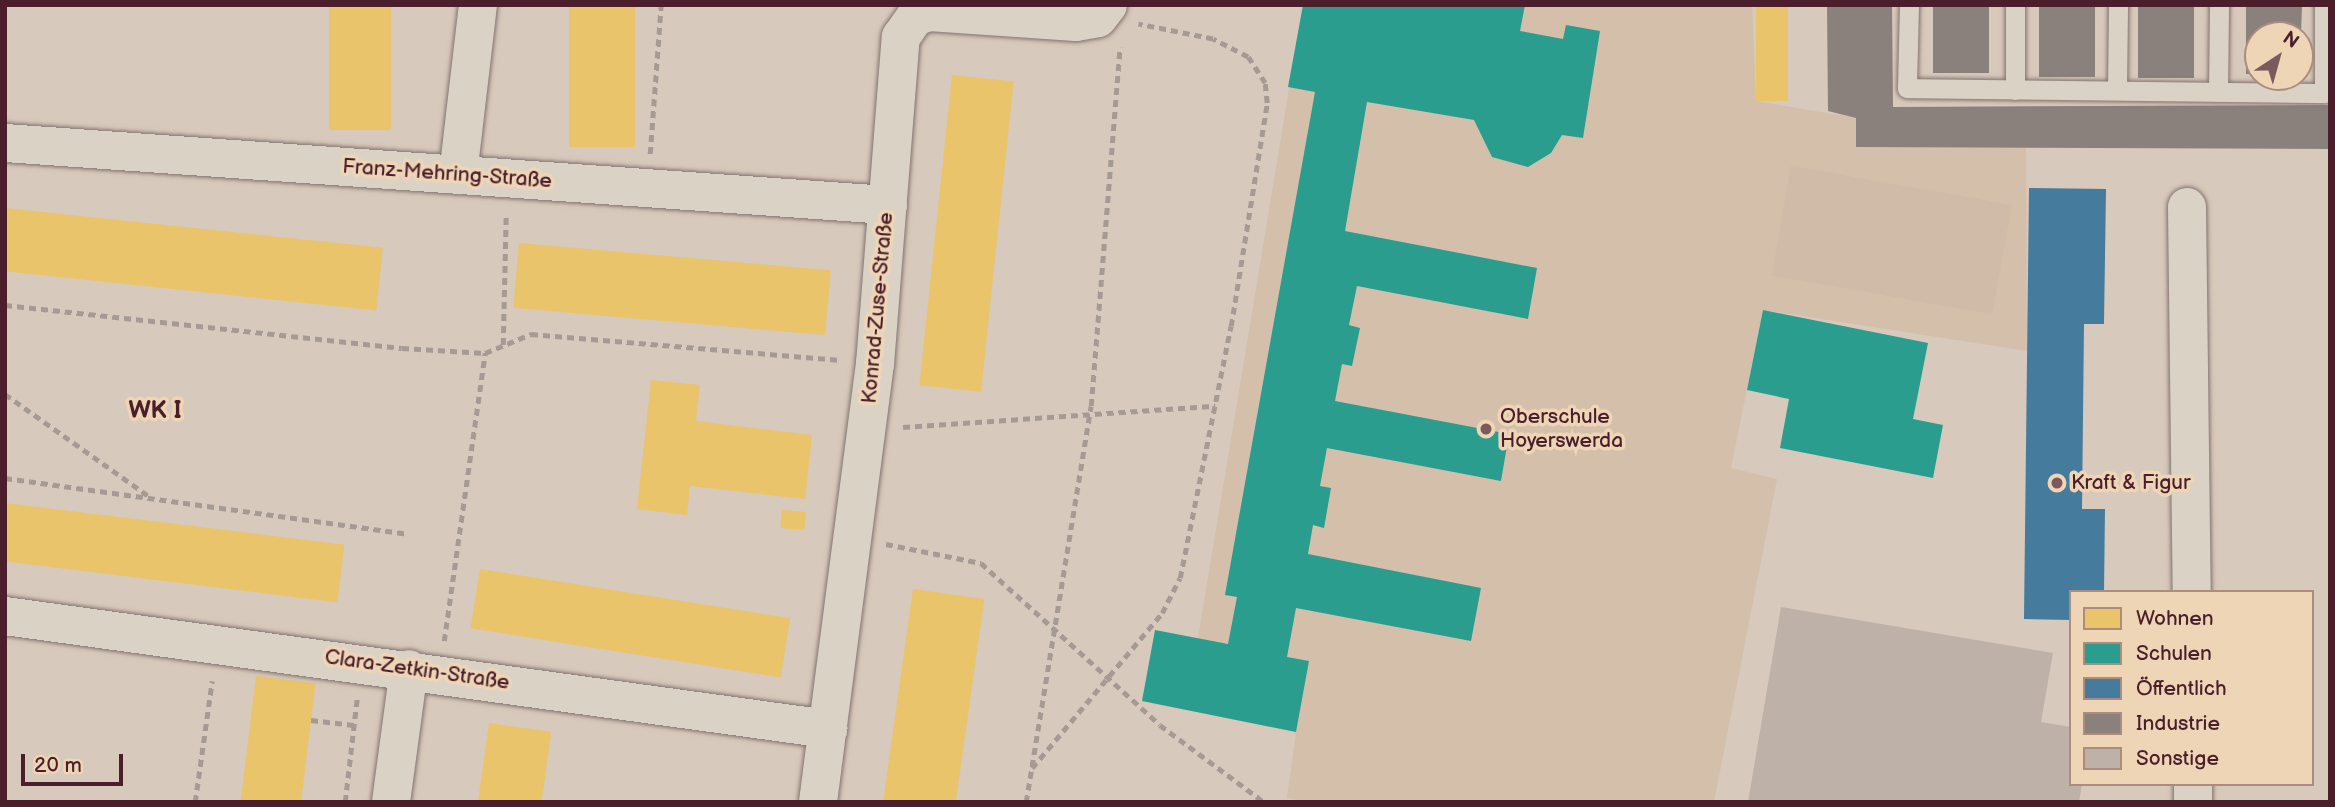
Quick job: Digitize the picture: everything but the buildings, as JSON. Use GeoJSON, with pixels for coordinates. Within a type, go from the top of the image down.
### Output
{"type":"FeatureCollection","features":[{"type":"Feature","properties":{"kind":"street"},"geometry":{"type":"LineString","coordinates":[[475,176],[478,5]]}},
{"type":"Feature","properties":{"kind":"street","name":"Konrad-Zuse-Straße"},"geometry":{"type":"LineString","coordinates":[[818,802],[875,364],[899,50],[915,17],[1109,15]]}},
{"type":"Feature","properties":{"kind":"street","name":"Franz-Mehring-Straße"},"geometry":{"type":"LineString","coordinates":[[5,143],[888,205]]}},
{"type":"Feature","properties":{"kind":"street"},"geometry":{"type":"LineString","coordinates":[[2187,207],[2192,590]]}},
{"type":"Feature","properties":{"kind":"street","name":"Clara-Zetkin-Straße"},"geometry":{"type":"LineString","coordinates":[[5,616],[217,642],[828,729]]}},
{"type":"Feature","properties":{"kind":"street"},"geometry":{"type":"LineString","coordinates":[[391,802],[424,671]]}},
{"type":"Feature","properties":{"kind":"lane"},"geometry":{"type":"LineString","coordinates":[[1909,5],[1907,88],[2323,93],[2324,5]]}},
{"type":"Feature","properties":{"kind":"lane"},"geometry":{"type":"LineString","coordinates":[[2015,5],[2015,90]]}},
{"type":"Feature","properties":{"kind":"lane"},"geometry":{"type":"LineString","coordinates":[[2117,90],[2119,5]]}},
{"type":"Feature","properties":{"kind":"lane"},"geometry":{"type":"LineString","coordinates":[[2218,92],[2219,5]]}},
{"type":"Feature","properties":{"kind":"path"},"geometry":{"type":"LineString","coordinates":[[648,188],[661,5]]}},
{"type":"Feature","properties":{"kind":"path"},"geometry":{"type":"LineString","coordinates":[[1026,802],[1090,412],[1109,15],[1213,39],[1248,57],[1265,83],[1215,406],[1180,578],[1162,612],[1032,768]]}},
{"type":"Feature","properties":{"kind":"path"},"geometry":{"type":"LineString","coordinates":[[475,176],[489,200],[509,219],[503,345]]}},
{"type":"Feature","properties":{"kind":"path"},"geometry":{"type":"LineString","coordinates":[[5,305],[485,353],[531,334],[875,364]]}},
{"type":"Feature","properties":{"kind":"path"},"geometry":{"type":"LineString","coordinates":[[424,671],[485,353]]}},
{"type":"Feature","properties":{"kind":"path"},"geometry":{"type":"LineString","coordinates":[[5,394],[150,498]]}},
{"type":"Feature","properties":{"kind":"path"},"geometry":{"type":"LineString","coordinates":[[867,423],[916,428],[1090,412],[1215,406]]}},
{"type":"Feature","properties":{"kind":"path"},"geometry":{"type":"LineString","coordinates":[[5,478],[407,534]]}},
{"type":"Feature","properties":{"kind":"path"},"geometry":{"type":"LineString","coordinates":[[852,539],[981,563],[1056,627],[1108,677],[1264,802]]}},
{"type":"Feature","properties":{"kind":"path"},"geometry":{"type":"LineString","coordinates":[[195,802],[217,642]]}},
{"type":"Feature","properties":{"kind":"path"},"geometry":{"type":"LineString","coordinates":[[345,802],[362,663]]}},
{"type":"Feature","properties":{"kind":"path"},"geometry":{"type":"LineString","coordinates":[[312,720],[354,725]]}},
{"type":"Feature","properties":{"kind":"shaded area","name":"Oberschule Hoyerswerda"},"geometry":{"type":"Polygon","coordinates":[[[1303,5],[1752,5],[1756,101],[2026,147],[2027,351],[1763,310],[1731,468],[1777,479],[1714,802],[1305,802],[1287,798],[1296,732],[1142,701],[1198,638],[1303,5]]]}},
{"type":"Feature","properties":{"kind":"shaded area"},"geometry":{"type":"Polygon","coordinates":[[[1791,166],[2012,205],[1992,314],[1772,275],[1791,166]]]}},
{"type":"Feature","properties":{"kind":"place","name":"Oberschule Hoyerswerda"},"geometry":{"type":"Point","coordinates":[1486,429]}},
{"type":"Feature","properties":{"kind":"place","name":"Kraft & Figur"},"geometry":{"type":"Point","coordinates":[2057,483]}},
{"type":"Feature","properties":{"kind":"district","name":"WK I"},"geometry":{"type":"Point","coordinates":[155,411]}}]}
